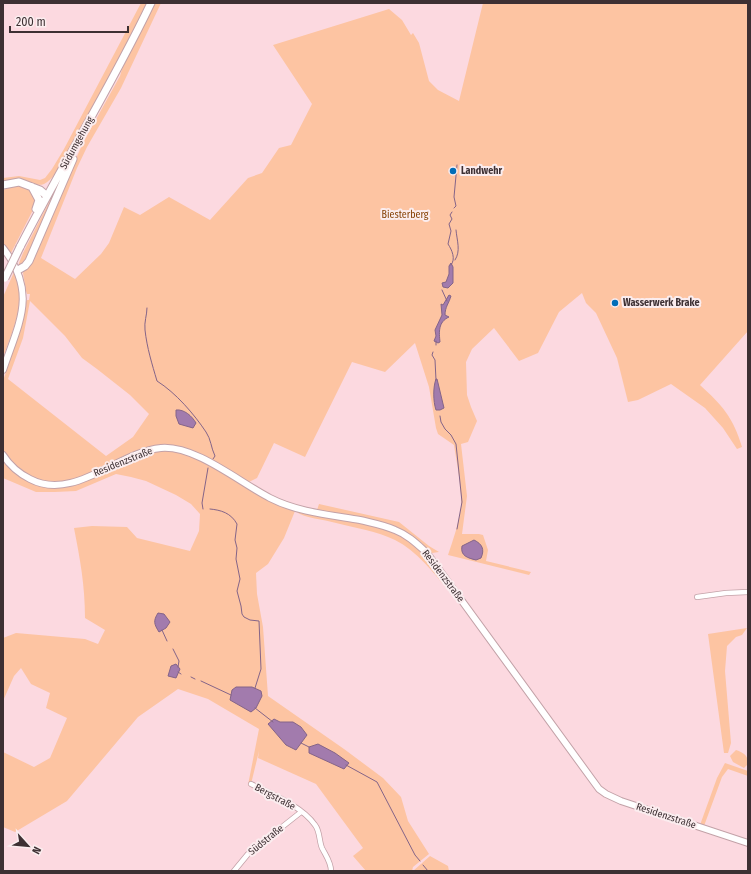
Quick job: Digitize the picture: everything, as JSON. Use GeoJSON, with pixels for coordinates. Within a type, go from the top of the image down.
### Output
{"type":"FeatureCollection","features":[{"type":"Feature","properties":{"kind":"main road","name":"Südumgehung"},"geometry":{"type":"LineString","coordinates":[[4,281],[30,228],[118,69],[151,3]]}},
{"type":"Feature","properties":{"kind":"main road"},"geometry":{"type":"LineString","coordinates":[[18,270],[25,266],[29,261],[85,130]]}},
{"type":"Feature","properties":{"kind":"main road"},"geometry":{"type":"LineString","coordinates":[[34,187],[47,185],[53,182],[60,174]]}},
{"type":"Feature","properties":{"kind":"main road"},"geometry":{"type":"LineString","coordinates":[[3,185],[19,182],[44,191],[47,196]]}},
{"type":"Feature","properties":{"kind":"main road"},"geometry":{"type":"LineString","coordinates":[[30,228],[38,200],[34,187]]}},
{"type":"Feature","properties":{"kind":"main road"},"geometry":{"type":"LineString","coordinates":[[3,248],[18,270],[22,284],[23,304],[19,322],[3,370]]}},
{"type":"Feature","properties":{"kind":"main road","name":"Residenzstraße"},"geometry":{"type":"LineString","coordinates":[[3,455],[19,473],[35,482],[57,484],[80,480],[154,449],[171,448],[196,455],[270,498],[284,504],[314,512],[375,523],[400,532],[413,540],[427,553],[599,789],[621,801],[748,843]]}},
{"type":"Feature","properties":{"kind":"street"},"geometry":{"type":"LineString","coordinates":[[697,597],[748,592]]}},
{"type":"Feature","properties":{"kind":"street","name":"Bergstraße"},"geometry":{"type":"LineString","coordinates":[[251,784],[288,802],[316,826],[321,847],[330,864],[331,871]]}},
{"type":"Feature","properties":{"kind":"street","name":"Südstraße"},"geometry":{"type":"LineString","coordinates":[[234,871],[248,854],[301,812]]}},
{"type":"Feature","properties":{"kind":"green space"},"geometry":{"type":"Polygon","coordinates":[[[141,3],[148,3],[126,47],[64,159],[53,176],[41,185],[20,179],[12,179],[3,182],[3,178],[19,176],[40,180],[45,178],[52,169],[141,3]]]}},
{"type":"Feature","properties":{"kind":"green space","name":"Biesterberg"},"geometry":{"type":"Polygon","coordinates":[[[154,3],[161,3],[121,88],[87,147],[77,168],[41,258],[75,279],[101,254],[109,243],[124,207],[140,215],[169,197],[210,220],[248,178],[262,173],[279,148],[291,145],[312,104],[273,45],[389,9],[402,20],[411,35],[413,33],[419,43],[429,81],[438,90],[459,101],[483,3],[748,3],[748,331],[700,385],[721,405],[731,419],[742,447],[737,449],[723,428],[705,408],[671,384],[638,400],[628,402],[617,358],[596,313],[586,303],[582,293],[559,312],[538,353],[519,361],[494,328],[472,349],[466,362],[467,395],[477,421],[468,442],[461,444],[467,496],[462,534],[483,535],[488,550],[486,561],[531,572],[529,575],[448,555],[461,507],[458,468],[454,445],[438,434],[429,387],[415,343],[385,372],[352,362],[305,457],[274,443],[257,478],[247,483],[270,501],[295,511],[284,538],[268,564],[256,573],[257,594],[263,627],[268,696],[383,778],[401,797],[408,821],[429,854],[413,867],[412,871],[366,871],[353,856],[363,848],[316,784],[258,758],[259,751],[251,784],[273,797],[248,785],[259,729],[208,699],[178,689],[138,717],[67,801],[15,832],[3,827],[3,752],[34,767],[50,758],[67,718],[46,708],[50,693],[31,684],[21,668],[14,676],[3,701],[3,638],[16,633],[85,639],[98,644],[105,630],[85,618],[83,583],[74,528],[92,526],[127,527],[137,538],[190,551],[199,531],[200,514],[191,504],[146,481],[116,474],[76,491],[36,492],[3,478],[3,381],[22,324],[26,302],[29,300],[30,294],[27,294],[26,291],[23,273],[84,141],[120,76],[123,66],[154,3]],[[30,301],[23,338],[8,379],[106,456],[133,437],[149,414],[130,395],[82,358],[65,336],[30,301]],[[274,719],[269,724],[286,744],[288,723],[280,722],[274,719]]]}},
{"type":"Feature","properties":{"kind":"green space"},"geometry":{"type":"Polygon","coordinates":[[[65,171],[26,260],[19,265],[23,253],[65,171]]]}},
{"type":"Feature","properties":{"kind":"green space"},"geometry":{"type":"Polygon","coordinates":[[[14,186],[21,186],[32,191],[35,206],[11,253],[3,243],[3,190],[14,186]]]}},
{"type":"Feature","properties":{"kind":"green space"},"geometry":{"type":"Polygon","coordinates":[[[14,272],[18,284],[19,305],[14,326],[3,358],[3,297],[14,272]]]}},
{"type":"Feature","properties":{"kind":"green space"},"geometry":{"type":"Polygon","coordinates":[[[319,504],[399,522],[439,552],[432,553],[427,558],[450,589],[448,590],[417,556],[395,540],[373,532],[299,514],[295,511],[317,510],[319,504]]]}},
{"type":"Feature","properties":{"kind":"green space"},"geometry":{"type":"Polygon","coordinates":[[[747,628],[742,635],[736,637],[727,646],[725,671],[731,743],[728,753],[724,753],[708,634],[747,628]]]}},
{"type":"Feature","properties":{"kind":"green space"},"geometry":{"type":"Polygon","coordinates":[[[736,750],[743,753],[747,758],[748,764],[744,768],[733,762],[730,756],[736,750]]]}},
{"type":"Feature","properties":{"kind":"green space"},"geometry":{"type":"Polygon","coordinates":[[[725,763],[748,771],[748,776],[728,769],[722,777],[704,826],[700,825],[717,778],[725,763]]]}},
{"type":"Feature","properties":{"kind":"green space"},"geometry":{"type":"Polygon","coordinates":[[[430,856],[448,866],[449,871],[413,871],[430,856]]]}},
{"type":"Feature","properties":{"kind":"shaded area"},"geometry":{"type":"Polygon","coordinates":[[[451,263],[453,267],[453,283],[448,288],[443,287],[442,283],[446,282],[451,263]]]}},
{"type":"Feature","properties":{"kind":"shaded area"},"geometry":{"type":"Polygon","coordinates":[[[449,295],[451,296],[446,307],[445,315],[449,317],[441,324],[440,342],[438,343],[434,341],[436,336],[435,330],[442,315],[441,304],[443,305],[449,295]]]}},
{"type":"Feature","properties":{"kind":"shaded area"},"geometry":{"type":"Polygon","coordinates":[[[436,379],[444,408],[440,410],[436,410],[434,402],[436,379]]]}},
{"type":"Feature","properties":{"kind":"shaded area"},"geometry":{"type":"Polygon","coordinates":[[[176,410],[185,412],[192,418],[196,423],[193,428],[179,424],[176,416],[176,410]]]}},
{"type":"Feature","properties":{"kind":"shaded area"},"geometry":{"type":"Polygon","coordinates":[[[474,540],[481,545],[483,549],[481,558],[476,560],[465,556],[462,552],[462,546],[474,540]]]}},
{"type":"Feature","properties":{"kind":"shaded area"},"geometry":{"type":"Polygon","coordinates":[[[158,613],[164,614],[170,622],[166,628],[159,632],[155,622],[155,618],[158,613]]]}},
{"type":"Feature","properties":{"kind":"shaded area"},"geometry":{"type":"Polygon","coordinates":[[[176,664],[180,669],[176,678],[168,676],[171,666],[176,664]]]}},
{"type":"Feature","properties":{"kind":"shaded area"},"geometry":{"type":"Polygon","coordinates":[[[236,687],[252,687],[261,691],[262,696],[256,708],[251,712],[230,700],[232,690],[236,687]]]}},
{"type":"Feature","properties":{"kind":"shaded area"},"geometry":{"type":"Polygon","coordinates":[[[274,719],[280,722],[293,722],[301,727],[307,735],[296,750],[286,745],[268,724],[274,719]]]}},
{"type":"Feature","properties":{"kind":"shaded area"},"geometry":{"type":"Polygon","coordinates":[[[318,744],[335,753],[349,763],[344,769],[309,753],[309,747],[318,744]]]}},
{"type":"Feature","properties":{"kind":"waterway"},"geometry":{"type":"LineString","coordinates":[[454,208],[456,206],[454,197],[457,165]]}},
{"type":"Feature","properties":{"kind":"waterway"},"geometry":{"type":"LineString","coordinates":[[451,265],[453,257],[448,244],[451,231],[449,224],[452,219],[450,215],[452,212]]}},
{"type":"Feature","properties":{"kind":"waterway"},"geometry":{"type":"LineString","coordinates":[[455,260],[458,253],[456,230]]}},
{"type":"Feature","properties":{"kind":"waterway"},"geometry":{"type":"LineString","coordinates":[[442,290],[447,301]]}},
{"type":"Feature","properties":{"kind":"waterway"},"geometry":{"type":"LineString","coordinates":[[147,308],[145,330],[157,381],[178,398],[201,425],[208,435],[215,456],[213,459]]}},
{"type":"Feature","properties":{"kind":"waterway"},"geometry":{"type":"LineString","coordinates":[[433,352],[432,355],[435,360],[436,380]]}},
{"type":"Feature","properties":{"kind":"waterway"},"geometry":{"type":"LineString","coordinates":[[440,416],[441,422],[456,444],[462,502],[457,529]]}},
{"type":"Feature","properties":{"kind":"waterway"},"geometry":{"type":"LineString","coordinates":[[203,509],[202,503],[208,468]]}},
{"type":"Feature","properties":{"kind":"waterway"},"geometry":{"type":"LineString","coordinates":[[210,509],[225,513],[232,517],[237,524],[235,540],[237,548],[236,559],[240,579],[237,591],[242,614],[250,620],[259,621],[261,669],[255,688]]}},
{"type":"Feature","properties":{"kind":"waterway"},"geometry":{"type":"LineString","coordinates":[[162,630],[167,641]]}},
{"type":"Feature","properties":{"kind":"waterway"},"geometry":{"type":"LineString","coordinates":[[173,649],[179,661],[178,667]]}},
{"type":"Feature","properties":{"kind":"waterway"},"geometry":{"type":"LineString","coordinates":[[191,677],[195,679]]}},
{"type":"Feature","properties":{"kind":"waterway"},"geometry":{"type":"LineString","coordinates":[[201,681],[231,695]]}},
{"type":"Feature","properties":{"kind":"waterway"},"geometry":{"type":"LineString","coordinates":[[255,708],[273,722]]}},
{"type":"Feature","properties":{"kind":"waterway"},"geometry":{"type":"LineString","coordinates":[[301,743],[309,747]]}},
{"type":"Feature","properties":{"kind":"waterway"},"geometry":{"type":"LineString","coordinates":[[346,765],[377,782],[415,855],[420,861]]}},
{"type":"Feature","properties":{"kind":"waterway"},"geometry":{"type":"LineString","coordinates":[[423,865],[428,871]]}},
{"type":"Feature","properties":{"kind":"place","name":"Landwehr"},"geometry":{"type":"Point","coordinates":[453,171]}},
{"type":"Feature","properties":{"kind":"place","name":"Wasserwerk Brake"},"geometry":{"type":"Point","coordinates":[615,303]}}]}
